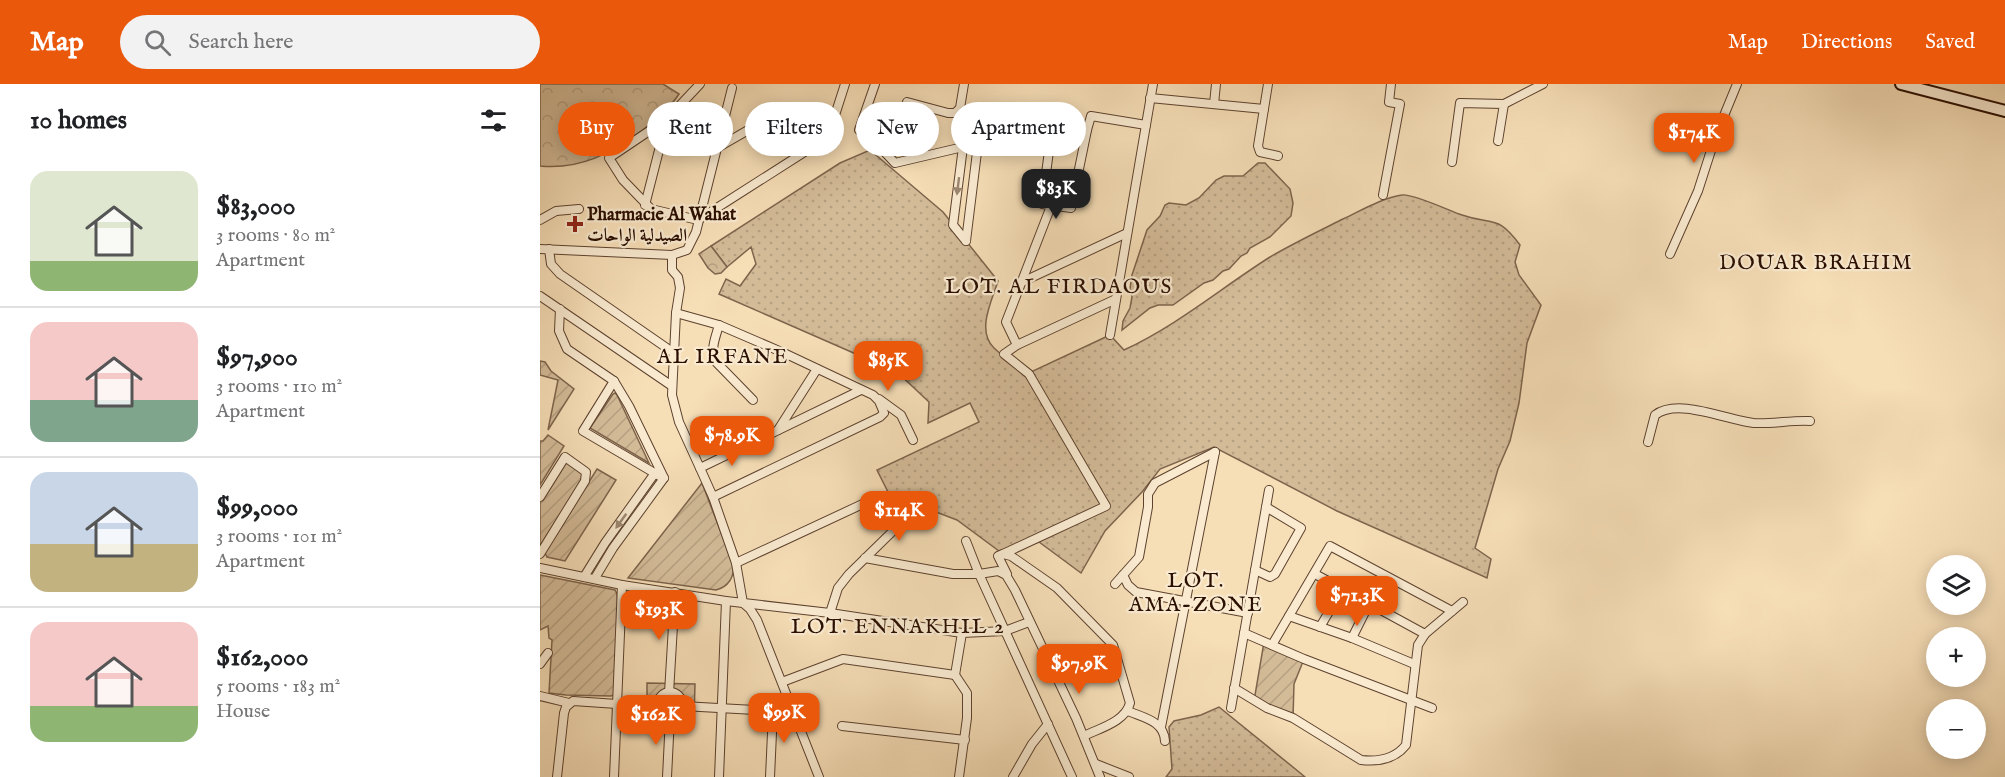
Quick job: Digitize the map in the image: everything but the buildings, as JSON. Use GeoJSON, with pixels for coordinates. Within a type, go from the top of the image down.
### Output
{"type":"FeatureCollection","features":[{"type":"Feature","properties":{"kind":"street"},"geometry":{"type":"LineString","coordinates":[[683,102],[700,84]]}},
{"type":"Feature","properties":{"kind":"street"},"geometry":{"type":"LineString","coordinates":[[647,132],[609,158],[623,180],[645,205],[651,209],[698,220],[828,137],[845,84]]}},
{"type":"Feature","properties":{"kind":"street"},"geometry":{"type":"LineString","coordinates":[[875,84],[860,130],[895,163],[951,150]]}},
{"type":"Feature","properties":{"kind":"street"},"geometry":{"type":"LineString","coordinates":[[960,102],[964,84]]}},
{"type":"Feature","properties":{"kind":"street"},"geometry":{"type":"LineString","coordinates":[[1110,335],[1153,84]]}},
{"type":"Feature","properties":{"kind":"street"},"geometry":{"type":"LineString","coordinates":[[1214,104],[1216,84]]}},
{"type":"Feature","properties":{"kind":"street"},"geometry":{"type":"LineString","coordinates":[[1268,84],[1258,146],[1260,152],[1278,156]]}},
{"type":"Feature","properties":{"kind":"street"},"geometry":{"type":"LineString","coordinates":[[1383,195],[1400,104],[1389,102],[1391,84]]}},
{"type":"Feature","properties":{"kind":"street"},"geometry":{"type":"LineString","coordinates":[[1452,162],[1460,103],[1504,104],[1543,84]]}},
{"type":"Feature","properties":{"kind":"street"},"geometry":{"type":"LineString","coordinates":[[1671,254],[1698,191],[1716,135],[1737,84]]}},
{"type":"Feature","properties":{"kind":"street"},"geometry":{"type":"LineString","coordinates":[[1901,84],[2005,111]]}},
{"type":"Feature","properties":{"kind":"street"},"geometry":{"type":"LineString","coordinates":[[728,102],[732,88]]}},
{"type":"Feature","properties":{"kind":"street"},"geometry":{"type":"LineString","coordinates":[[1150,98],[1264,109]]}},
{"type":"Feature","properties":{"kind":"street"},"geometry":{"type":"LineString","coordinates":[[1498,141],[1504,104]]}},
{"type":"Feature","properties":{"kind":"street"},"geometry":{"type":"LineString","coordinates":[[1048,156],[1042,204],[1071,208],[1091,116],[1146,125]]}},
{"type":"Feature","properties":{"kind":"street"},"geometry":{"type":"LineString","coordinates":[[645,205],[658,156]]}},
{"type":"Feature","properties":{"kind":"street"},"geometry":{"type":"LineString","coordinates":[[540,249],[672,255],[687,250],[691,246],[715,156]]}},
{"type":"Feature","properties":{"kind":"street"},"geometry":{"type":"LineString","coordinates":[[962,156],[953,225],[966,241],[977,156]]}},
{"type":"Feature","properties":{"kind":"street"},"geometry":{"type":"LineString","coordinates":[[1017,345],[1006,322],[1051,206]]}},
{"type":"Feature","properties":{"kind":"street"},"geometry":{"type":"LineString","coordinates":[[540,220],[556,211],[579,209]]}},
{"type":"Feature","properties":{"kind":"street"},"geometry":{"type":"LineString","coordinates":[[1022,282],[1127,233]]}},
{"type":"Feature","properties":{"kind":"street"},"geometry":{"type":"LineString","coordinates":[[549,249],[551,264],[560,274],[674,353]]}},
{"type":"Feature","properties":{"kind":"street"},"geometry":{"type":"LineString","coordinates":[[672,255],[672,270],[678,277],[680,288],[676,313],[672,386],[674,407],[712,497],[736,563],[743,603],[757,620],[819,777]]}},
{"type":"Feature","properties":{"kind":"street"},"geometry":{"type":"LineString","coordinates":[[540,296],[672,386]]}},
{"type":"Feature","properties":{"kind":"street"},"geometry":{"type":"LineString","coordinates":[[1001,555],[1106,506],[1029,374],[1004,354],[1017,345],[1116,299]]}},
{"type":"Feature","properties":{"kind":"street"},"geometry":{"type":"LineString","coordinates":[[560,309],[559,331],[567,349],[614,381],[629,406],[664,478]]}},
{"type":"Feature","properties":{"kind":"street"},"geometry":{"type":"LineString","coordinates":[[676,313],[718,325],[875,397],[901,415],[912,440]]}},
{"type":"Feature","properties":{"kind":"street"},"geometry":{"type":"LineString","coordinates":[[718,325],[713,348],[715,361],[753,400]]}},
{"type":"Feature","properties":{"kind":"street"},"geometry":{"type":"LineString","coordinates":[[777,431],[818,369]]}},
{"type":"Feature","properties":{"kind":"street"},"geometry":{"type":"LineString","coordinates":[[614,381],[583,431],[664,478]]}},
{"type":"Feature","properties":{"kind":"street"},"geometry":{"type":"LineString","coordinates":[[700,468],[861,390]]}},
{"type":"Feature","properties":{"kind":"street"},"geometry":{"type":"LineString","coordinates":[[712,497],[884,415],[875,397]]}},
{"type":"Feature","properties":{"kind":"street"},"geometry":{"type":"LineString","coordinates":[[1648,442],[1654,415],[1665,411],[1685,409],[1705,411],[1756,423],[1810,421]]}},
{"type":"Feature","properties":{"kind":"street"},"geometry":{"type":"LineString","coordinates":[[1115,584],[1139,557],[1148,507],[1148,494],[1155,483],[1215,452],[1161,727],[1165,741]]}},
{"type":"Feature","properties":{"kind":"street"},"geometry":{"type":"LineString","coordinates":[[540,497],[565,457],[586,472],[585,481],[540,554]]}},
{"type":"Feature","properties":{"kind":"street"},"geometry":{"type":"LineString","coordinates":[[584,577],[605,543],[655,473]]}},
{"type":"Feature","properties":{"kind":"street"},"geometry":{"type":"LineString","coordinates":[[595,578],[664,478]]}},
{"type":"Feature","properties":{"kind":"street"},"geometry":{"type":"LineString","coordinates":[[1231,708],[1269,490]]}},
{"type":"Feature","properties":{"kind":"street"},"geometry":{"type":"LineString","coordinates":[[736,563],[867,502]]}},
{"type":"Feature","properties":{"kind":"street"},"geometry":{"type":"LineString","coordinates":[[830,613],[838,588],[895,529],[913,506],[919,504]]}},
{"type":"Feature","properties":{"kind":"street"},"geometry":{"type":"LineString","coordinates":[[1255,570],[1270,577],[1275,574],[1301,528],[1266,507]]}},
{"type":"Feature","properties":{"kind":"street"},"geometry":{"type":"LineString","coordinates":[[966,541],[1072,777]]}},
{"type":"Feature","properties":{"kind":"street"},"geometry":{"type":"LineString","coordinates":[[605,543],[614,548]]}},
{"type":"Feature","properties":{"kind":"street"},"geometry":{"type":"LineString","coordinates":[[1272,645],[1330,546],[1452,610]]}},
{"type":"Feature","properties":{"kind":"street"},"geometry":{"type":"LineString","coordinates":[[1001,555],[1029,622],[1084,736],[1100,777]]}},
{"type":"Feature","properties":{"kind":"street"},"geometry":{"type":"LineString","coordinates":[[1001,555],[1011,556],[1057,588],[1113,645],[1130,703],[1128,711],[1122,718],[1084,736]]}},
{"type":"Feature","properties":{"kind":"street"},"geometry":{"type":"LineString","coordinates":[[865,558],[953,574],[1002,572],[1011,582]]}},
{"type":"Feature","properties":{"kind":"street"},"geometry":{"type":"LineString","coordinates":[[540,568],[622,585],[962,633],[1005,631],[1029,622]]}},
{"type":"Feature","properties":{"kind":"street"},"geometry":{"type":"LineString","coordinates":[[1315,574],[1425,634]]}},
{"type":"Feature","properties":{"kind":"street"},"geometry":{"type":"LineString","coordinates":[[1123,575],[1128,585],[1136,592],[1248,613]]}},
{"type":"Feature","properties":{"kind":"street"},"geometry":{"type":"LineString","coordinates":[[614,777],[622,585]]}},
{"type":"Feature","properties":{"kind":"street"},"geometry":{"type":"LineString","coordinates":[[1320,627],[1343,588]]}},
{"type":"Feature","properties":{"kind":"street"},"geometry":{"type":"LineString","coordinates":[[669,693],[675,592]]}},
{"type":"Feature","properties":{"kind":"street"},"geometry":{"type":"LineString","coordinates":[[719,777],[726,601]]}},
{"type":"Feature","properties":{"kind":"street"},"geometry":{"type":"LineString","coordinates":[[1352,638],[1370,602]]}},
{"type":"Feature","properties":{"kind":"street"},"geometry":{"type":"LineString","coordinates":[[1234,688],[1267,708],[1293,718],[1361,760],[1386,759],[1400,753],[1406,745],[1418,645],[1425,634],[1463,602]]}},
{"type":"Feature","properties":{"kind":"street"},"geometry":{"type":"LineString","coordinates":[[1289,616],[1352,638],[1414,664]]}},
{"type":"Feature","properties":{"kind":"street"},"geometry":{"type":"LineString","coordinates":[[959,777],[965,740],[967,693],[955,675],[962,633]]}},
{"type":"Feature","properties":{"kind":"street"},"geometry":{"type":"LineString","coordinates":[[1244,633],[1432,708]]}},
{"type":"Feature","properties":{"kind":"street"},"geometry":{"type":"LineString","coordinates":[[540,664],[548,653]]}},
{"type":"Feature","properties":{"kind":"street"},"geometry":{"type":"LineString","coordinates":[[782,682],[843,659],[955,675]]}},
{"type":"Feature","properties":{"kind":"street"},"geometry":{"type":"LineString","coordinates":[[669,693],[679,696],[682,706],[679,712],[670,717],[662,714],[658,703],[663,694],[669,693]]}},
{"type":"Feature","properties":{"kind":"street"},"geometry":{"type":"LineString","coordinates":[[540,696],[569,704]]}},
{"type":"Feature","properties":{"kind":"street"},"geometry":{"type":"LineString","coordinates":[[557,777],[564,713],[573,701],[617,704],[658,703]]}},
{"type":"Feature","properties":{"kind":"street"},"geometry":{"type":"LineString","coordinates":[[682,706],[772,711],[792,706]]}},
{"type":"Feature","properties":{"kind":"street"},"geometry":{"type":"LineString","coordinates":[[770,777],[772,711]]}},
{"type":"Feature","properties":{"kind":"street"},"geometry":{"type":"LineString","coordinates":[[1128,711],[1161,727]]}},
{"type":"Feature","properties":{"kind":"street"},"geometry":{"type":"LineString","coordinates":[[667,777],[670,717]]}},
{"type":"Feature","properties":{"kind":"street"},"geometry":{"type":"LineString","coordinates":[[1013,777],[1032,744],[1048,724]]}},
{"type":"Feature","properties":{"kind":"street"},"geometry":{"type":"LineString","coordinates":[[842,726],[965,740]]}},
{"type":"Feature","properties":{"kind":"street"},"geometry":{"type":"LineString","coordinates":[[1096,764],[1129,777]]}},
{"type":"Feature","properties":{"kind":"green space"},"geometry":{"type":"Polygon","coordinates":[[[540,84],[663,84],[679,94],[673,102],[647,102],[647,127],[635,135],[635,102],[558,102],[558,156],[600,156],[569,165],[540,166],[540,84]]]}},
{"type":"Feature","properties":{"kind":"green space"},"geometry":{"type":"Polygon","coordinates":[[[856,156],[877,156],[943,212],[998,281],[987,315],[986,333],[989,341],[1002,355],[1029,373],[1110,335],[1124,350],[1181,318],[1270,257],[1387,199],[1407,195],[1462,215],[1500,225],[1520,245],[1515,262],[1519,275],[1541,305],[1527,343],[1519,403],[1510,441],[1498,469],[1475,548],[1491,559],[1487,578],[1337,511],[1214,447],[1160,469],[1105,531],[1081,573],[1039,542],[1003,554],[957,520],[889,494],[877,470],[979,422],[970,403],[928,423],[929,402],[897,372],[719,294],[726,279],[740,286],[756,264],[751,247],[727,267],[711,246],[840,163],[856,156]]]}},
{"type":"Feature","properties":{"kind":"green space"},"geometry":{"type":"Polygon","coordinates":[[[1258,163],[1265,163],[1290,189],[1293,203],[1291,216],[1270,237],[1250,248],[1229,269],[1213,280],[1204,283],[1173,305],[1158,305],[1150,308],[1122,330],[1132,297],[1130,289],[1132,275],[1147,230],[1160,216],[1165,205],[1169,203],[1186,205],[1199,198],[1216,180],[1224,176],[1243,176],[1258,163]]]}},
{"type":"Feature","properties":{"kind":"green space"},"geometry":{"type":"Polygon","coordinates":[[[711,246],[727,267],[721,273],[715,274],[708,268],[699,254],[711,246]]]}},
{"type":"Feature","properties":{"kind":"green space"},"geometry":{"type":"Polygon","coordinates":[[[540,361],[545,362],[551,371],[574,389],[548,430],[558,380],[540,375],[540,361]]]}},
{"type":"Feature","properties":{"kind":"green space"},"geometry":{"type":"Polygon","coordinates":[[[615,393],[617,395],[649,463],[590,428],[615,393]]]}},
{"type":"Feature","properties":{"kind":"green space"},"geometry":{"type":"Polygon","coordinates":[[[548,435],[564,446],[540,485],[540,441],[548,435]]]}},
{"type":"Feature","properties":{"kind":"green space"},"geometry":{"type":"Polygon","coordinates":[[[568,462],[583,473],[582,480],[540,546],[540,502],[564,464],[568,462]]]}},
{"type":"Feature","properties":{"kind":"green space"},"geometry":{"type":"Polygon","coordinates":[[[597,469],[616,480],[565,561],[547,557],[545,553],[597,469]]]}},
{"type":"Feature","properties":{"kind":"green space"},"geometry":{"type":"Polygon","coordinates":[[[702,483],[733,564],[730,581],[716,590],[628,578],[702,483]]]}},
{"type":"Feature","properties":{"kind":"green space"},"geometry":{"type":"Polygon","coordinates":[[[540,575],[615,590],[618,606],[614,695],[549,693],[552,640],[549,638],[548,626],[540,630],[540,575]]]}},
{"type":"Feature","properties":{"kind":"green space"},"geometry":{"type":"Polygon","coordinates":[[[1264,642],[1304,659],[1294,684],[1293,718],[1254,701],[1264,642]]]}},
{"type":"Feature","properties":{"kind":"green space"},"geometry":{"type":"Polygon","coordinates":[[[647,683],[695,684],[694,720],[647,718],[647,683]]]}},
{"type":"Feature","properties":{"kind":"green space"},"geometry":{"type":"Polygon","coordinates":[[[1219,707],[1305,777],[1166,777],[1172,769],[1169,727],[1174,721],[1201,715],[1219,707]]]}},
{"type":"Feature","properties":{"kind":"place","name":"Pharmacie Al Wahat الصيدلية الواحات"},"geometry":{"type":"Point","coordinates":[575,224]}},
{"type":"Feature","properties":{"kind":"district","name":"DOUAR BRAHIM"},"geometry":{"type":"Point","coordinates":[1816,262]}},
{"type":"Feature","properties":{"kind":"district","name":"LOT. AL FIRDAOUS"},"geometry":{"type":"Point","coordinates":[1059,286]}},
{"type":"Feature","properties":{"kind":"district","name":"AL IRFANE"},"geometry":{"type":"Point","coordinates":[723,356]}},
{"type":"Feature","properties":{"kind":"district","name":"LOT. AMA-ZONE"},"geometry":{"type":"Point","coordinates":[1196,592]}},
{"type":"Feature","properties":{"kind":"district","name":"LOT. ENNAKHIL 2"},"geometry":{"type":"Point","coordinates":[898,626]}}]}
